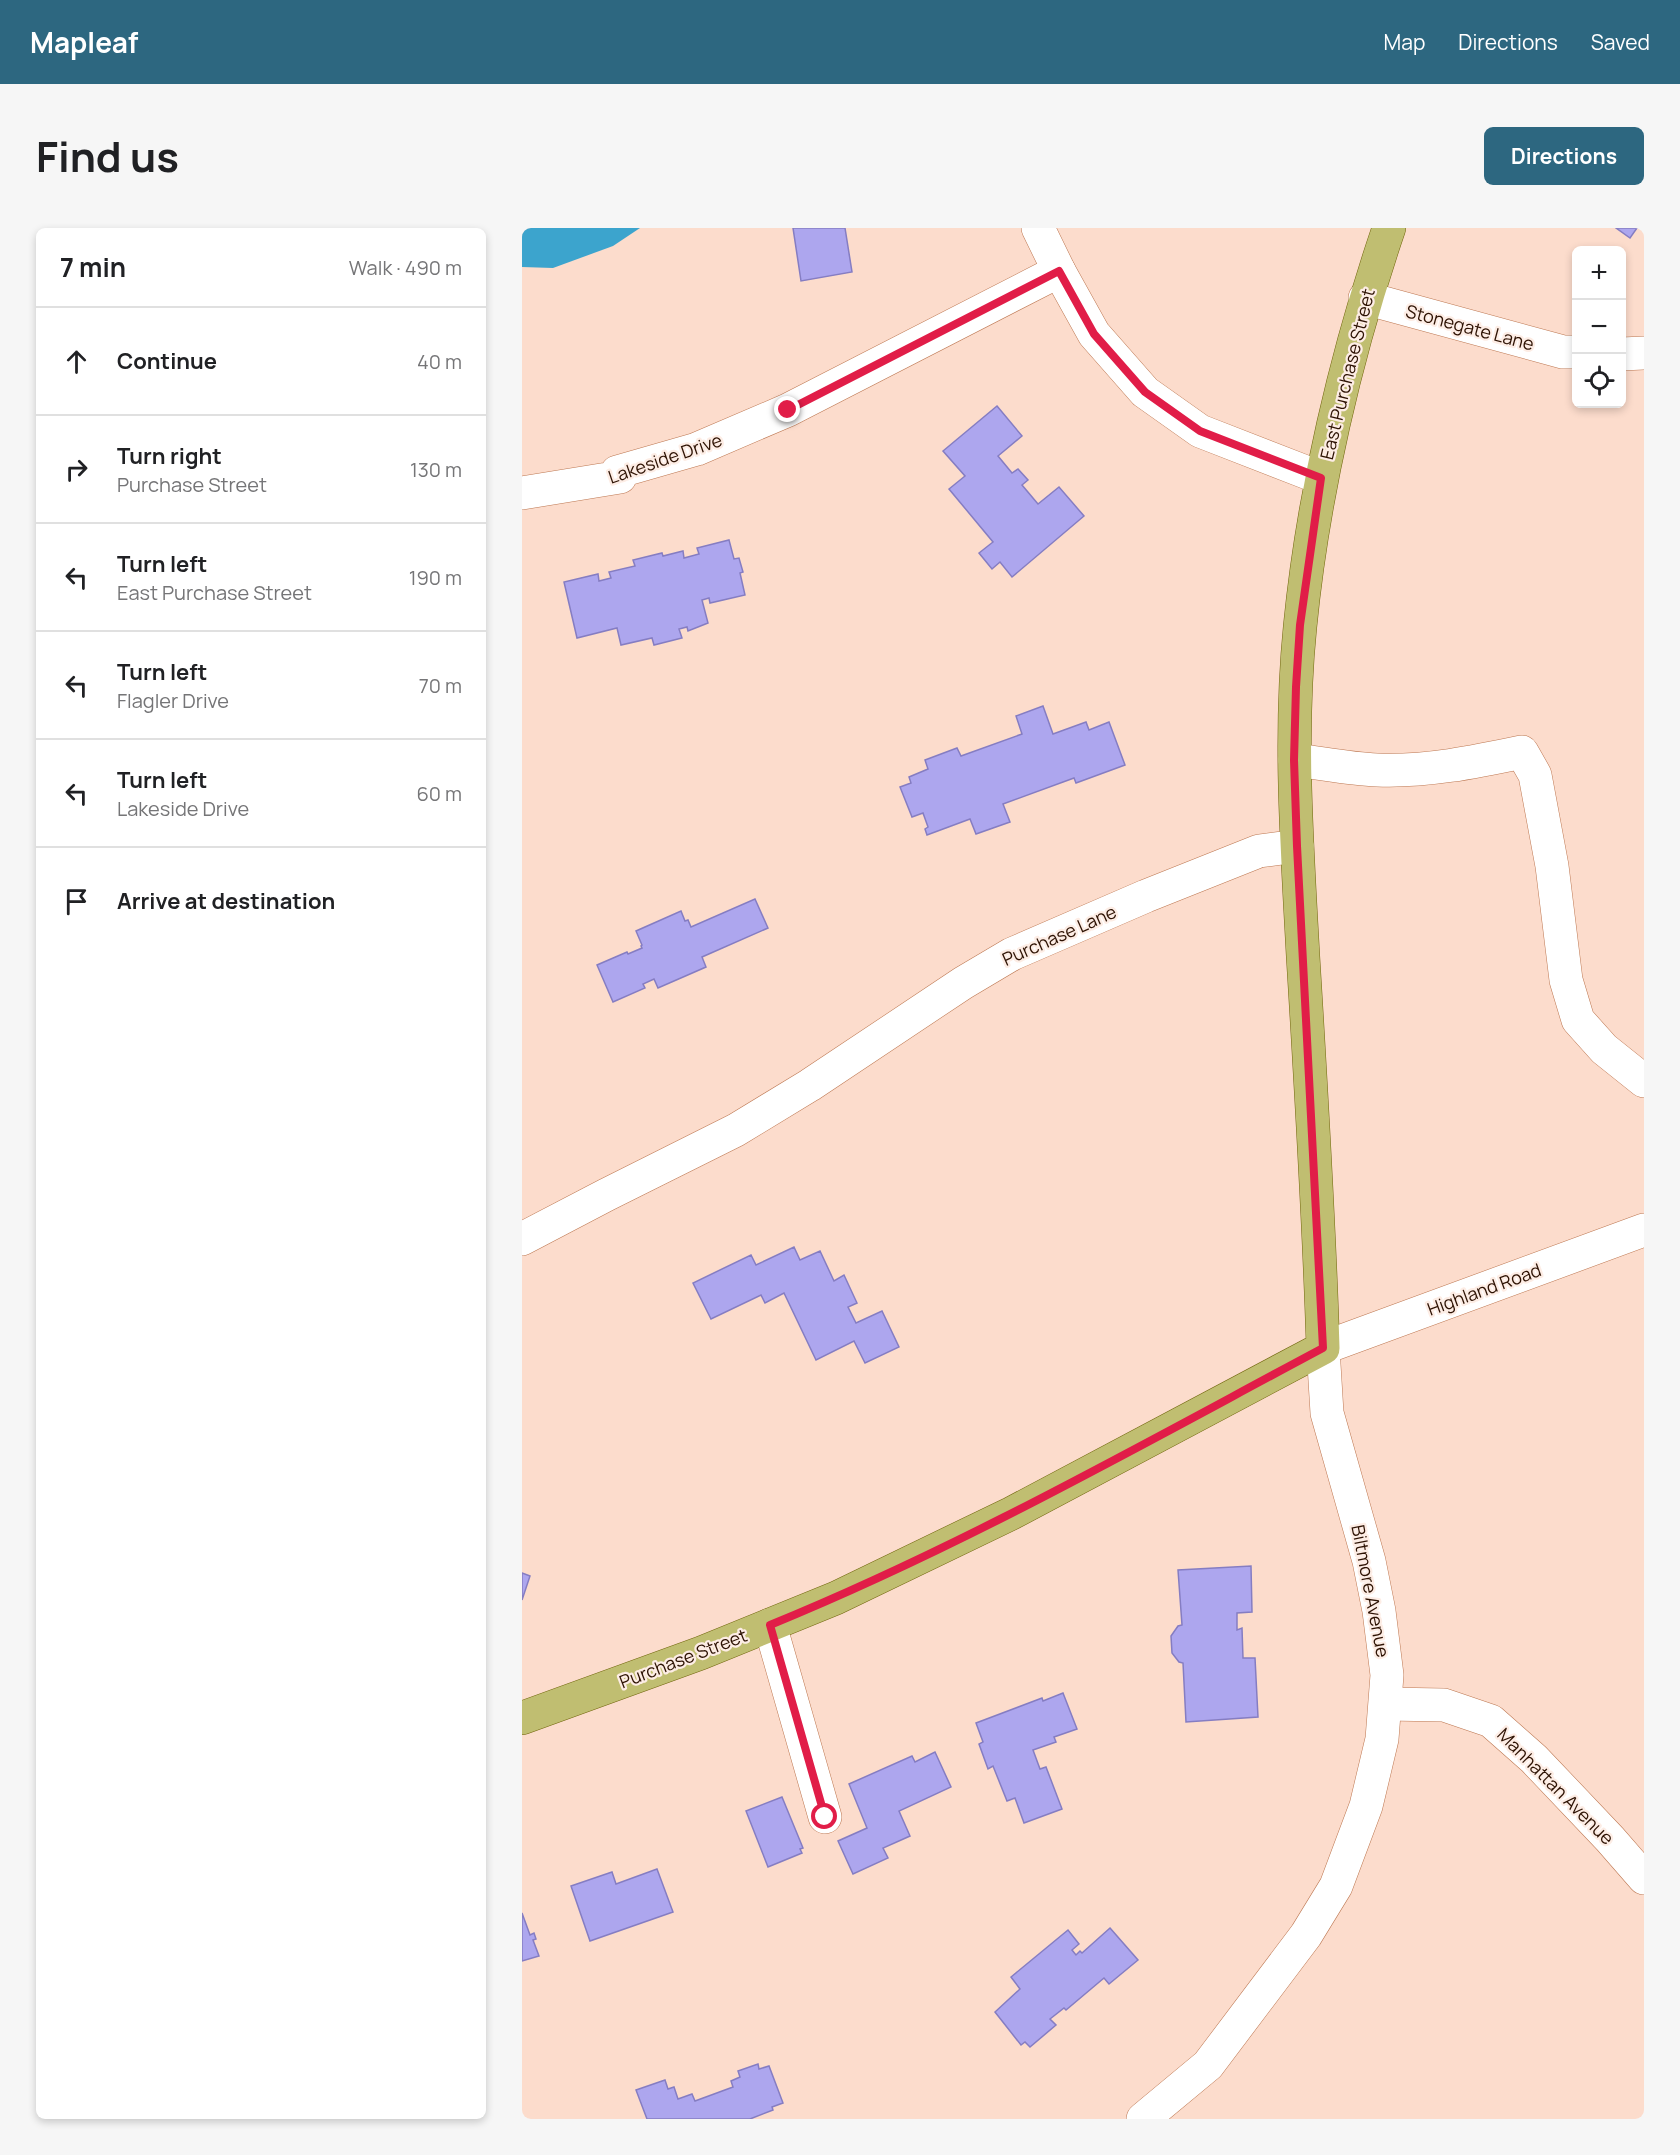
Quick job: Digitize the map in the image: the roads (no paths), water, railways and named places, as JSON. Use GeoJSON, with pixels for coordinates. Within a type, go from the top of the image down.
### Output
{"type":"FeatureCollection","features":[{"type":"Feature","properties":{"kind":"main road","name":"East Purchase Street"},"geometry":{"type":"LineString","coordinates":[[1323,1348],[1297,846],[1294,760],[1296,687],[1300,625],[1321,478],[1365,298],[1389,228]]}},
{"type":"Feature","properties":{"kind":"main road","name":"Purchase Street"},"geometry":{"type":"LineString","coordinates":[[522,1718],[701,1653],[836,1598],[1012,1513],[1323,1348]]}},
{"type":"Feature","properties":{"kind":"street"},"geometry":{"type":"LineString","coordinates":[[1038,228],[1094,334],[1145,392],[1200,431],[1321,478]]}},
{"type":"Feature","properties":{"kind":"street","name":"Lakeside Drive"},"geometry":{"type":"LineString","coordinates":[[522,493],[620,477],[617,472],[697,449],[788,410],[1059,271]]}},
{"type":"Feature","properties":{"kind":"street","name":"Stonegate Lane"},"geometry":{"type":"LineString","coordinates":[[1365,298],[1563,352],[1572,352]]}},
{"type":"Feature","properties":{"kind":"street"},"geometry":{"type":"LineString","coordinates":[[1626,354],[1644,352]]}},
{"type":"Feature","properties":{"kind":"street"},"geometry":{"type":"LineString","coordinates":[[1294,760],[1376,770],[1427,768],[1476,762],[1522,752],[1535,774],[1552,866],[1566,980],[1578,1020],[1604,1049],[1644,1081]]}},
{"type":"Feature","properties":{"kind":"street","name":"Purchase Lane"},"geometry":{"type":"LineString","coordinates":[[522,1239],[736,1130],[810,1085],[1011,954],[1259,851],[1297,846]]}},
{"type":"Feature","properties":{"kind":"street","name":"Highland Road"},"geometry":{"type":"LineString","coordinates":[[1323,1348],[1644,1230]]}},
{"type":"Feature","properties":{"kind":"street","name":"Biltmore Avenue"},"geometry":{"type":"LineString","coordinates":[[1143,2119],[1208,2065],[1304,1937],[1336,1886],[1366,1806],[1382,1739],[1387,1675],[1379,1611],[1369,1561],[1327,1413],[1323,1348]]}},
{"type":"Feature","properties":{"kind":"street"},"geometry":{"type":"LineString","coordinates":[[770,1625],[825,1817]]}},
{"type":"Feature","properties":{"kind":"street","name":"Manhattan Avenue"},"geometry":{"type":"LineString","coordinates":[[1386,1704],[1444,1704],[1491,1721],[1534,1759],[1644,1878]]}},
{"type":"Feature","properties":{"kind":"water"},"geometry":{"type":"Polygon","coordinates":[[[522,228],[640,228],[613,246],[553,268],[522,267],[522,228]]]}}]}
